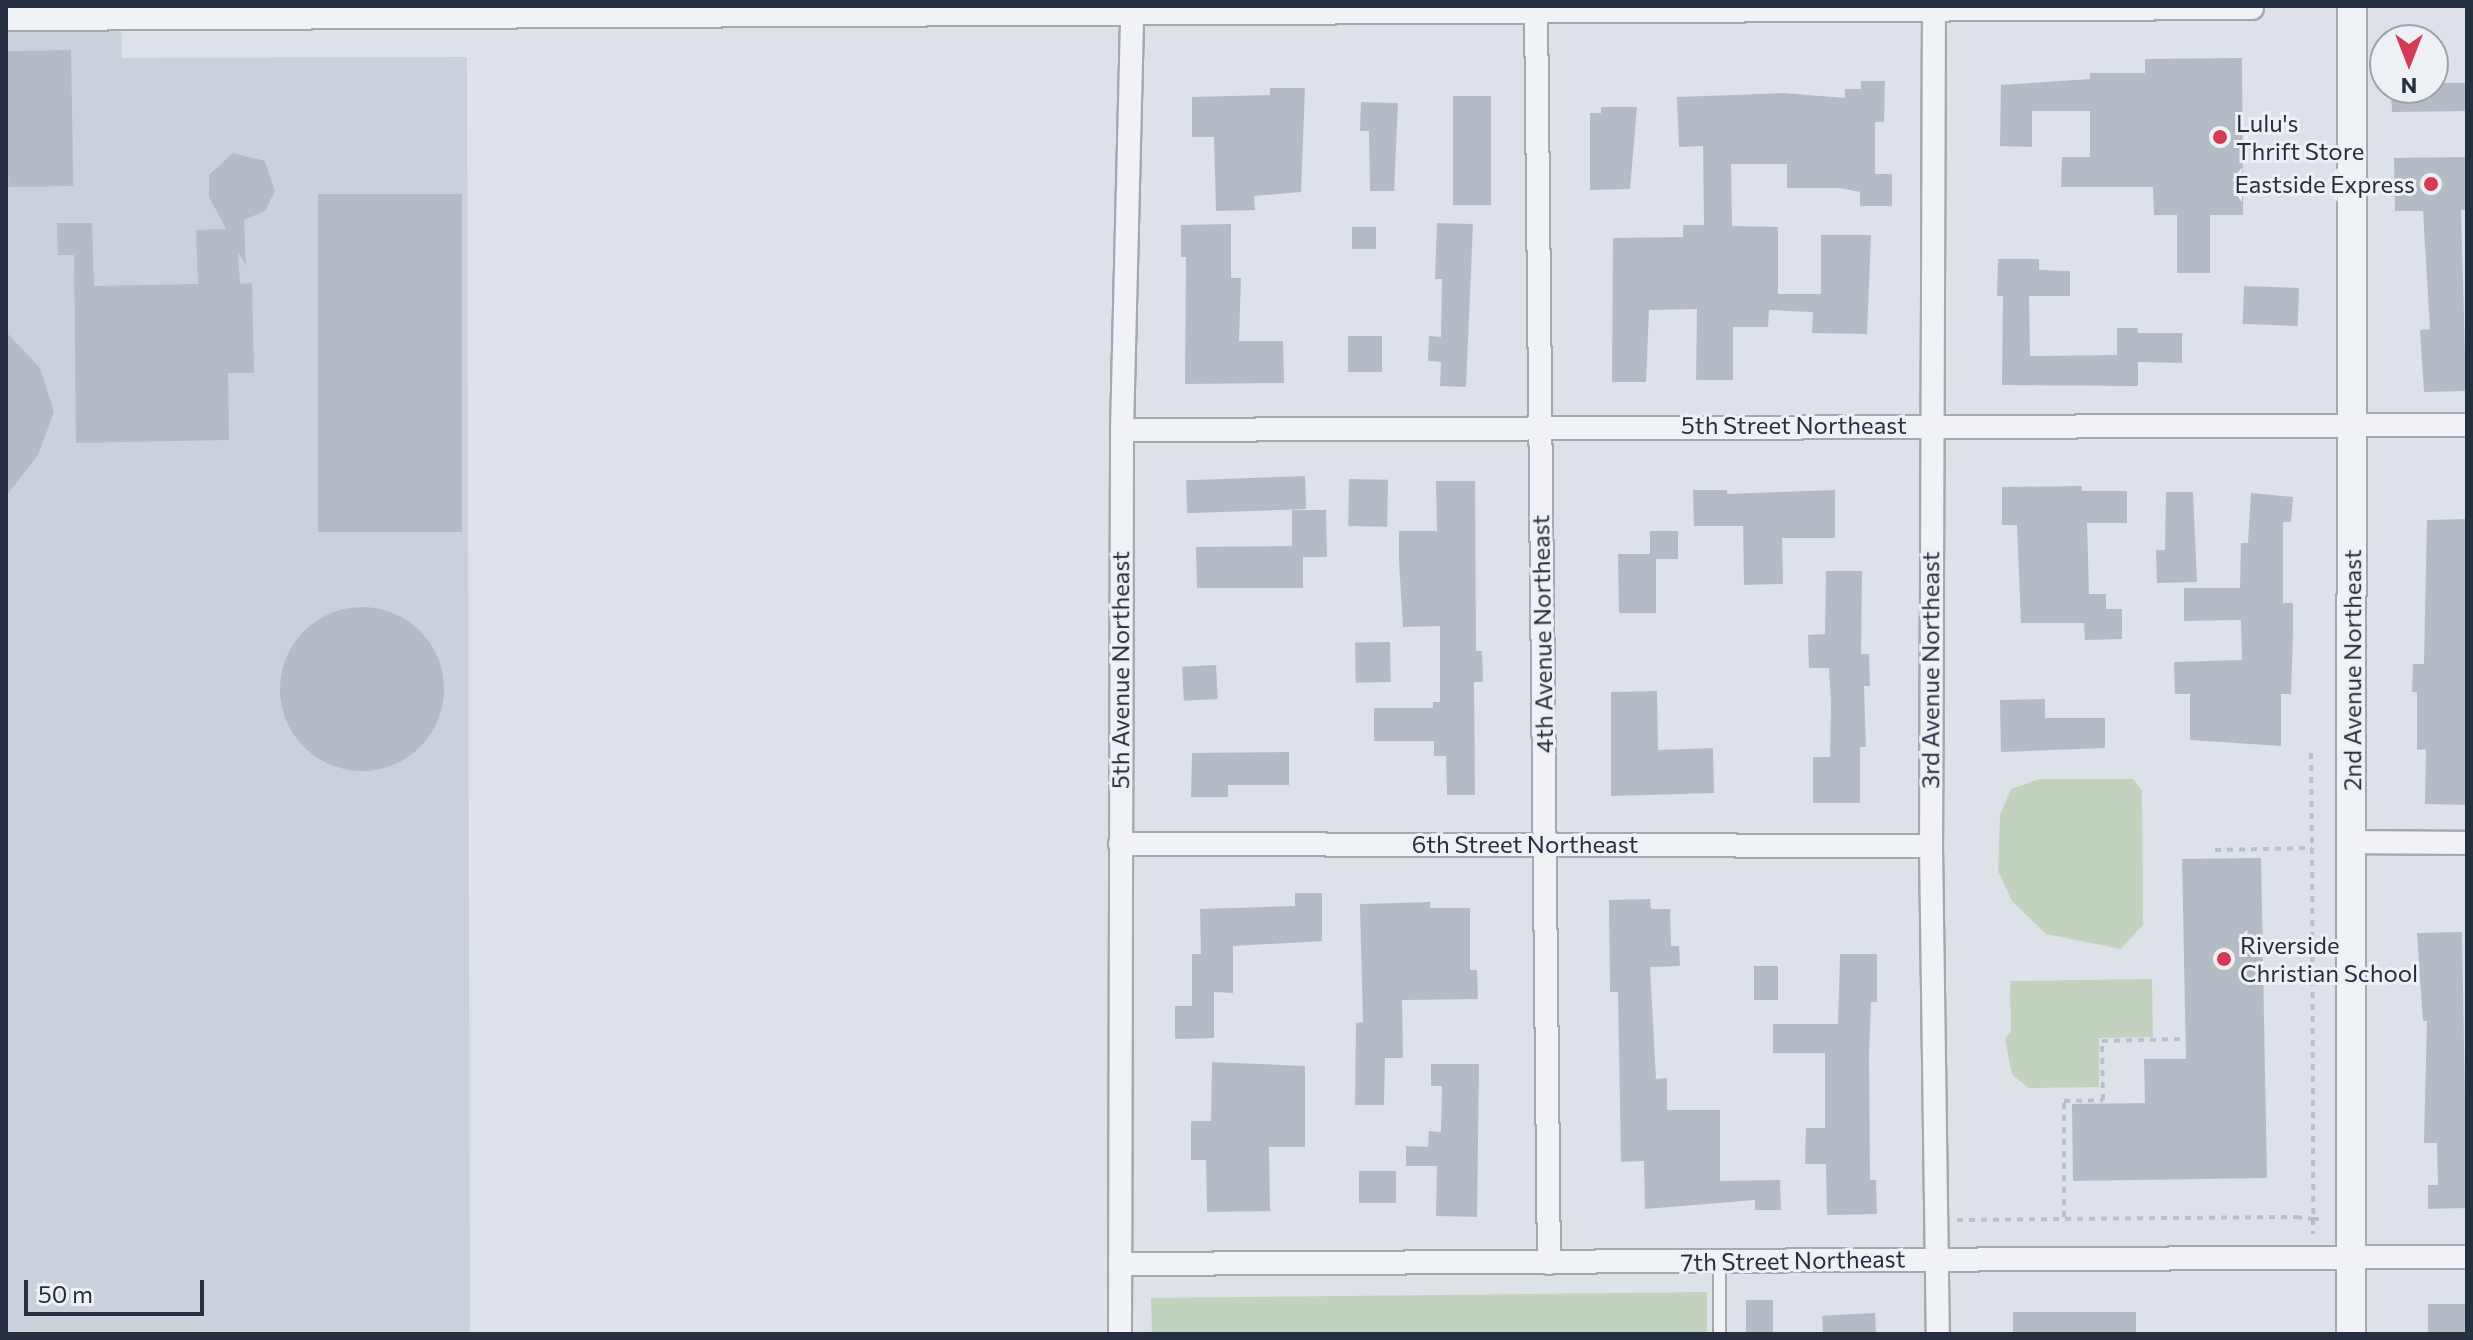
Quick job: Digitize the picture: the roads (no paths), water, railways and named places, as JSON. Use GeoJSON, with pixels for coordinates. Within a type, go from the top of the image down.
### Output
{"type":"FeatureCollection","features":[{"type":"Feature","properties":{"kind":"street","name":"2nd Avenue Northeast"},"geometry":{"type":"LineString","coordinates":[[2351,1334],[2352,6]]}},
{"type":"Feature","properties":{"kind":"street"},"geometry":{"type":"LineString","coordinates":[[6,19],[168,12],[841,8],[2252,8]]}},
{"type":"Feature","properties":{"kind":"street","name":"5th Avenue Northeast"},"geometry":{"type":"LineString","coordinates":[[1120,1334],[1122,430],[1132,8]]}},
{"type":"Feature","properties":{"kind":"street","name":"4th Avenue Northeast"},"geometry":{"type":"LineString","coordinates":[[1536,8],[1549,1263]]}},
{"type":"Feature","properties":{"kind":"street","name":"3rd Avenue Northeast"},"geometry":{"type":"LineString","coordinates":[[1934,8],[1930,424],[1931,846],[1938,1334]]}},
{"type":"Feature","properties":{"kind":"street","name":"5th Street Northeast"},"geometry":{"type":"LineString","coordinates":[[1122,430],[1930,424],[2467,425]]}},
{"type":"Feature","properties":{"kind":"street"},"geometry":{"type":"LineString","coordinates":[[2353,842],[2467,843]]}},
{"type":"Feature","properties":{"kind":"street","name":"6th Street Northeast"},"geometry":{"type":"LineString","coordinates":[[1120,844],[1931,846]]}},
{"type":"Feature","properties":{"kind":"street","name":"7th Street Northeast"},"geometry":{"type":"LineString","coordinates":[[1120,1264],[2467,1257]]}},
{"type":"Feature","properties":{"kind":"lane"},"geometry":{"type":"LineString","coordinates":[[1719,1261],[1719,1334]]}},
{"type":"Feature","properties":{"kind":"place","name":"Lulu's Thrift Store"},"geometry":{"type":"Point","coordinates":[2220,137]}},
{"type":"Feature","properties":{"kind":"place","name":"Eastside Express"},"geometry":{"type":"Point","coordinates":[2431,184]}},
{"type":"Feature","properties":{"kind":"place","name":"Riverside Christian School"},"geometry":{"type":"Point","coordinates":[2224,959]}}]}
